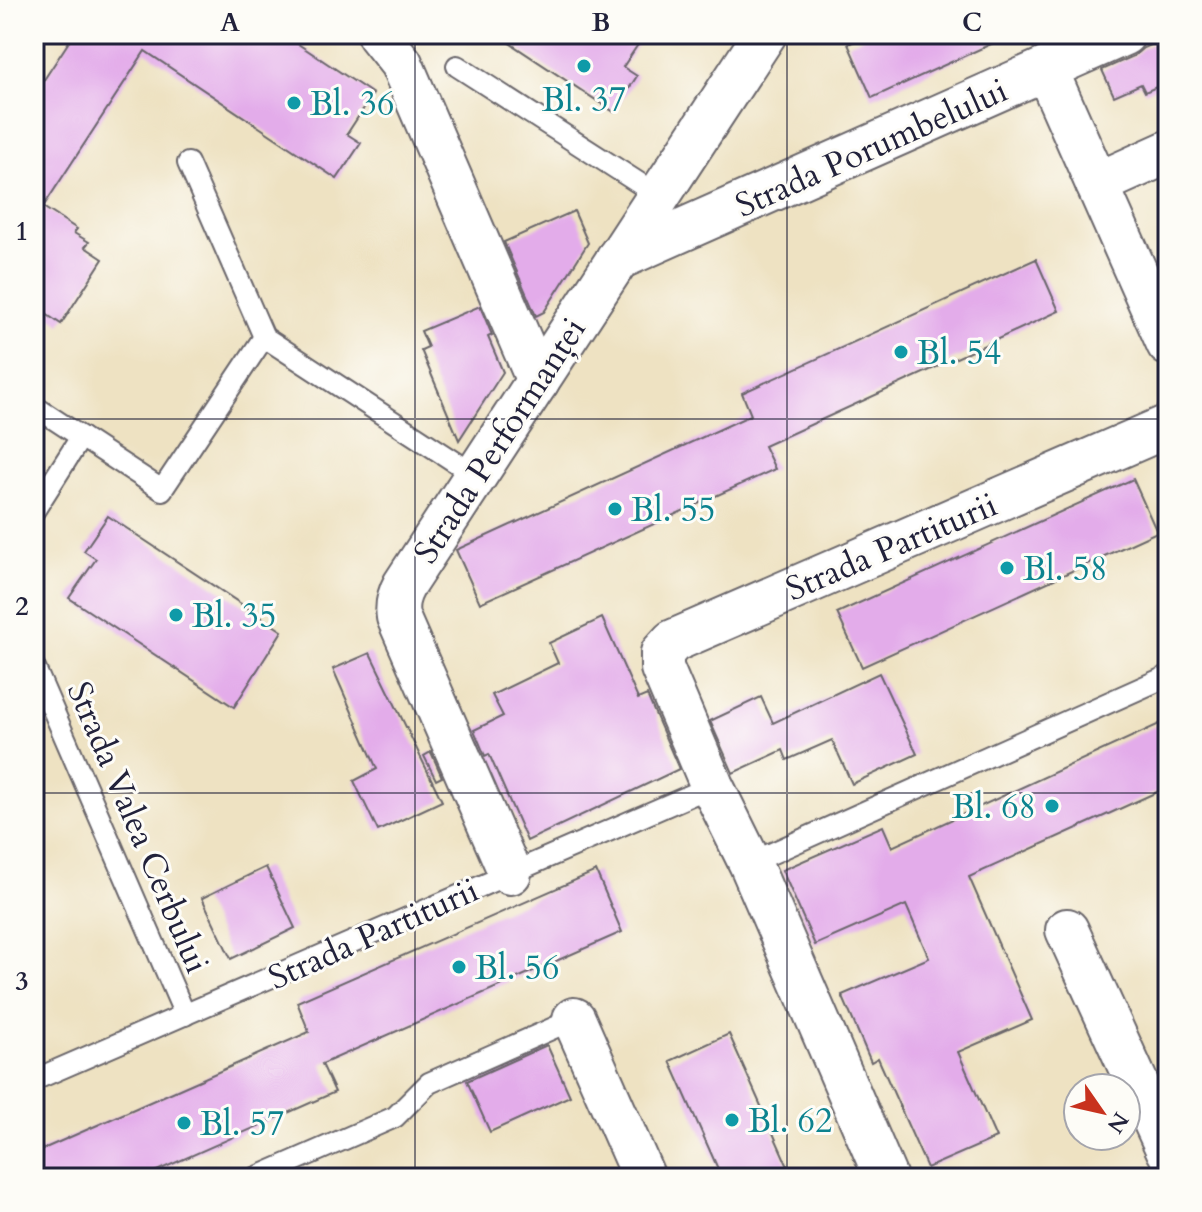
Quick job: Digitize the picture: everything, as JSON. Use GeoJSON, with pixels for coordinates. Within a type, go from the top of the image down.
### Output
{"type":"FeatureCollection","features":[{"type":"Feature","properties":{"kind":"street"},"geometry":{"type":"LineString","coordinates":[[378,34],[401,63],[538,381]]}},
{"type":"Feature","properties":{"kind":"street","name":"Strada Performanței"},"geometry":{"type":"LineString","coordinates":[[510,873],[398,617],[398,596],[765,34]]}},
{"type":"Feature","properties":{"kind":"street","name":"Strada Porumbelului"},"geometry":{"type":"LineString","coordinates":[[617,259],[1124,34]]}},
{"type":"Feature","properties":{"kind":"street"},"geometry":{"type":"LineString","coordinates":[[1046,69],[1168,344]]}},
{"type":"Feature","properties":{"kind":"street"},"geometry":{"type":"LineString","coordinates":[[1097,184],[1168,152]]}},
{"type":"Feature","properties":{"kind":"street","name":"Strada Partiturii"},"geometry":{"type":"LineString","coordinates":[[886,1178],[750,863],[712,786],[662,668],[662,653],[673,641],[1168,426]]}},
{"type":"Feature","properties":{"kind":"street"},"geometry":{"type":"LineString","coordinates":[[1067,930],[1168,1151]]}},
{"type":"Feature","properties":{"kind":"street"},"geometry":{"type":"LineString","coordinates":[[574,1019],[644,1178]]}},
{"type":"Feature","properties":{"kind":"lane"},"geometry":{"type":"LineString","coordinates":[[457,66],[659,196]]}},
{"type":"Feature","properties":{"kind":"lane"},"geometry":{"type":"LineString","coordinates":[[188,163],[264,337],[475,475]]}},
{"type":"Feature","properties":{"kind":"lane"},"geometry":{"type":"LineString","coordinates":[[34,406],[162,490],[264,337]]}},
{"type":"Feature","properties":{"kind":"lane"},"geometry":{"type":"LineString","coordinates":[[34,511],[81,437]]}},
{"type":"Feature","properties":{"kind":"lane","name":"Strada Valea Cerbului"},"geometry":{"type":"LineString","coordinates":[[34,666],[185,1015]]}},
{"type":"Feature","properties":{"kind":"lane"},"geometry":{"type":"LineString","coordinates":[[750,863],[1168,676]]}},
{"type":"Feature","properties":{"kind":"lane","name":"Strada Partiturii"},"geometry":{"type":"LineString","coordinates":[[34,1080],[712,786]]}},
{"type":"Feature","properties":{"kind":"lane"},"geometry":{"type":"LineString","coordinates":[[255,1178],[395,1117],[429,1083],[574,1019]]}},
{"type":"Feature","properties":{"kind":"building"},"geometry":{"type":"Polygon","coordinates":[[[74,34],[283,34],[373,94],[347,134],[361,143],[337,179],[145,51],[43,207],[77,229],[74,233],[89,242],[85,247],[103,259],[61,324],[34,306],[34,95],[74,34]]]}},
{"type":"Feature","properties":{"kind":"building","name":"Bl. 37"},"geometry":{"type":"Polygon","coordinates":[[[496,34],[645,34],[623,67],[637,76],[614,112],[496,34]]]}},
{"type":"Feature","properties":{"kind":"building"},"geometry":{"type":"Polygon","coordinates":[[[870,34],[1013,34],[872,98],[848,44],[870,34]]]}},
{"type":"Feature","properties":{"kind":"building"},"geometry":{"type":"Polygon","coordinates":[[[1168,37],[1168,82],[1145,92],[1141,84],[1114,96],[1102,70],[1168,37]]]}},
{"type":"Feature","properties":{"kind":"building"},"geometry":{"type":"Polygon","coordinates":[[[574,211],[588,243],[544,312],[536,316],[504,242],[574,211]]]}},
{"type":"Feature","properties":{"kind":"building"},"geometry":{"type":"Polygon","coordinates":[[[1036,259],[1059,311],[764,446],[775,469],[480,603],[456,550],[751,415],[742,393],[1036,259]]]}},
{"type":"Feature","properties":{"kind":"building"},"geometry":{"type":"Polygon","coordinates":[[[480,306],[492,335],[488,337],[503,372],[459,440],[421,350],[428,347],[421,331],[480,306]]]}},
{"type":"Feature","properties":{"kind":"building","name":"Bl. 58"},"geometry":{"type":"Polygon","coordinates":[[[1133,479],[1157,532],[862,667],[837,613],[1133,479]]]}},
{"type":"Feature","properties":{"kind":"building","name":"Bl. 35"},"geometry":{"type":"Polygon","coordinates":[[[108,516],[282,631],[234,707],[69,598],[96,559],[84,551],[108,516]]]}},
{"type":"Feature","properties":{"kind":"building"},"geometry":{"type":"Polygon","coordinates":[[[602,618],[638,699],[647,695],[679,769],[527,841],[489,754],[485,756],[474,730],[503,716],[492,695],[558,663],[549,643],[602,618]]]}},
{"type":"Feature","properties":{"kind":"building"},"geometry":{"type":"Polygon","coordinates":[[[370,653],[442,801],[378,831],[354,781],[377,769],[333,669],[370,653]]]}},
{"type":"Feature","properties":{"kind":"building"},"geometry":{"type":"Polygon","coordinates":[[[879,673],[917,754],[852,784],[832,740],[787,760],[783,750],[733,773],[710,721],[761,697],[773,723],[879,673]]]}},
{"type":"Feature","properties":{"kind":"building"},"geometry":{"type":"Polygon","coordinates":[[[1168,720],[1168,787],[969,877],[1032,1020],[958,1052],[996,1138],[927,1168],[878,1058],[871,1062],[842,995],[929,958],[906,905],[815,945],[782,870],[883,826],[892,847],[1168,720]]]}},
{"type":"Feature","properties":{"kind":"building"},"geometry":{"type":"Polygon","coordinates":[[[431,752],[442,777],[436,780],[424,756],[431,752]]]}},
{"type":"Feature","properties":{"kind":"building"},"geometry":{"type":"Polygon","coordinates":[[[266,867],[295,928],[231,959],[202,898],[266,867]]]}},
{"type":"Feature","properties":{"kind":"building"},"geometry":{"type":"Polygon","coordinates":[[[596,871],[622,932],[322,1064],[335,1092],[141,1178],[34,1178],[34,1153],[309,1032],[297,1002],[596,871]]]}},
{"type":"Feature","properties":{"kind":"building","name":"Bl. 62"},"geometry":{"type":"Polygon","coordinates":[[[729,1034],[793,1178],[722,1178],[670,1061],[729,1034]]]}},
{"type":"Feature","properties":{"kind":"building"},"geometry":{"type":"Polygon","coordinates":[[[547,1045],[570,1096],[490,1132],[467,1081],[547,1045]]]}},
{"type":"Feature","properties":{"kind":"place","name":"Bl. 37"},"geometry":{"type":"Point","coordinates":[584,66]}},
{"type":"Feature","properties":{"kind":"place","name":"Bl. 36"},"geometry":{"type":"Point","coordinates":[294,103]}},
{"type":"Feature","properties":{"kind":"place","name":"Bl. 54"},"geometry":{"type":"Point","coordinates":[901,352]}},
{"type":"Feature","properties":{"kind":"place","name":"Bl. 55"},"geometry":{"type":"Point","coordinates":[615,509]}},
{"type":"Feature","properties":{"kind":"place","name":"Bl. 58"},"geometry":{"type":"Point","coordinates":[1007,568]}},
{"type":"Feature","properties":{"kind":"place","name":"Bl. 35"},"geometry":{"type":"Point","coordinates":[176,615]}},
{"type":"Feature","properties":{"kind":"place","name":"Bl. 68"},"geometry":{"type":"Point","coordinates":[1052,806]}},
{"type":"Feature","properties":{"kind":"place","name":"Bl. 56"},"geometry":{"type":"Point","coordinates":[459,967]}},
{"type":"Feature","properties":{"kind":"place","name":"Bl. 62"},"geometry":{"type":"Point","coordinates":[732,1120]}},
{"type":"Feature","properties":{"kind":"place","name":"Bl. 57"},"geometry":{"type":"Point","coordinates":[184,1123]}}]}
